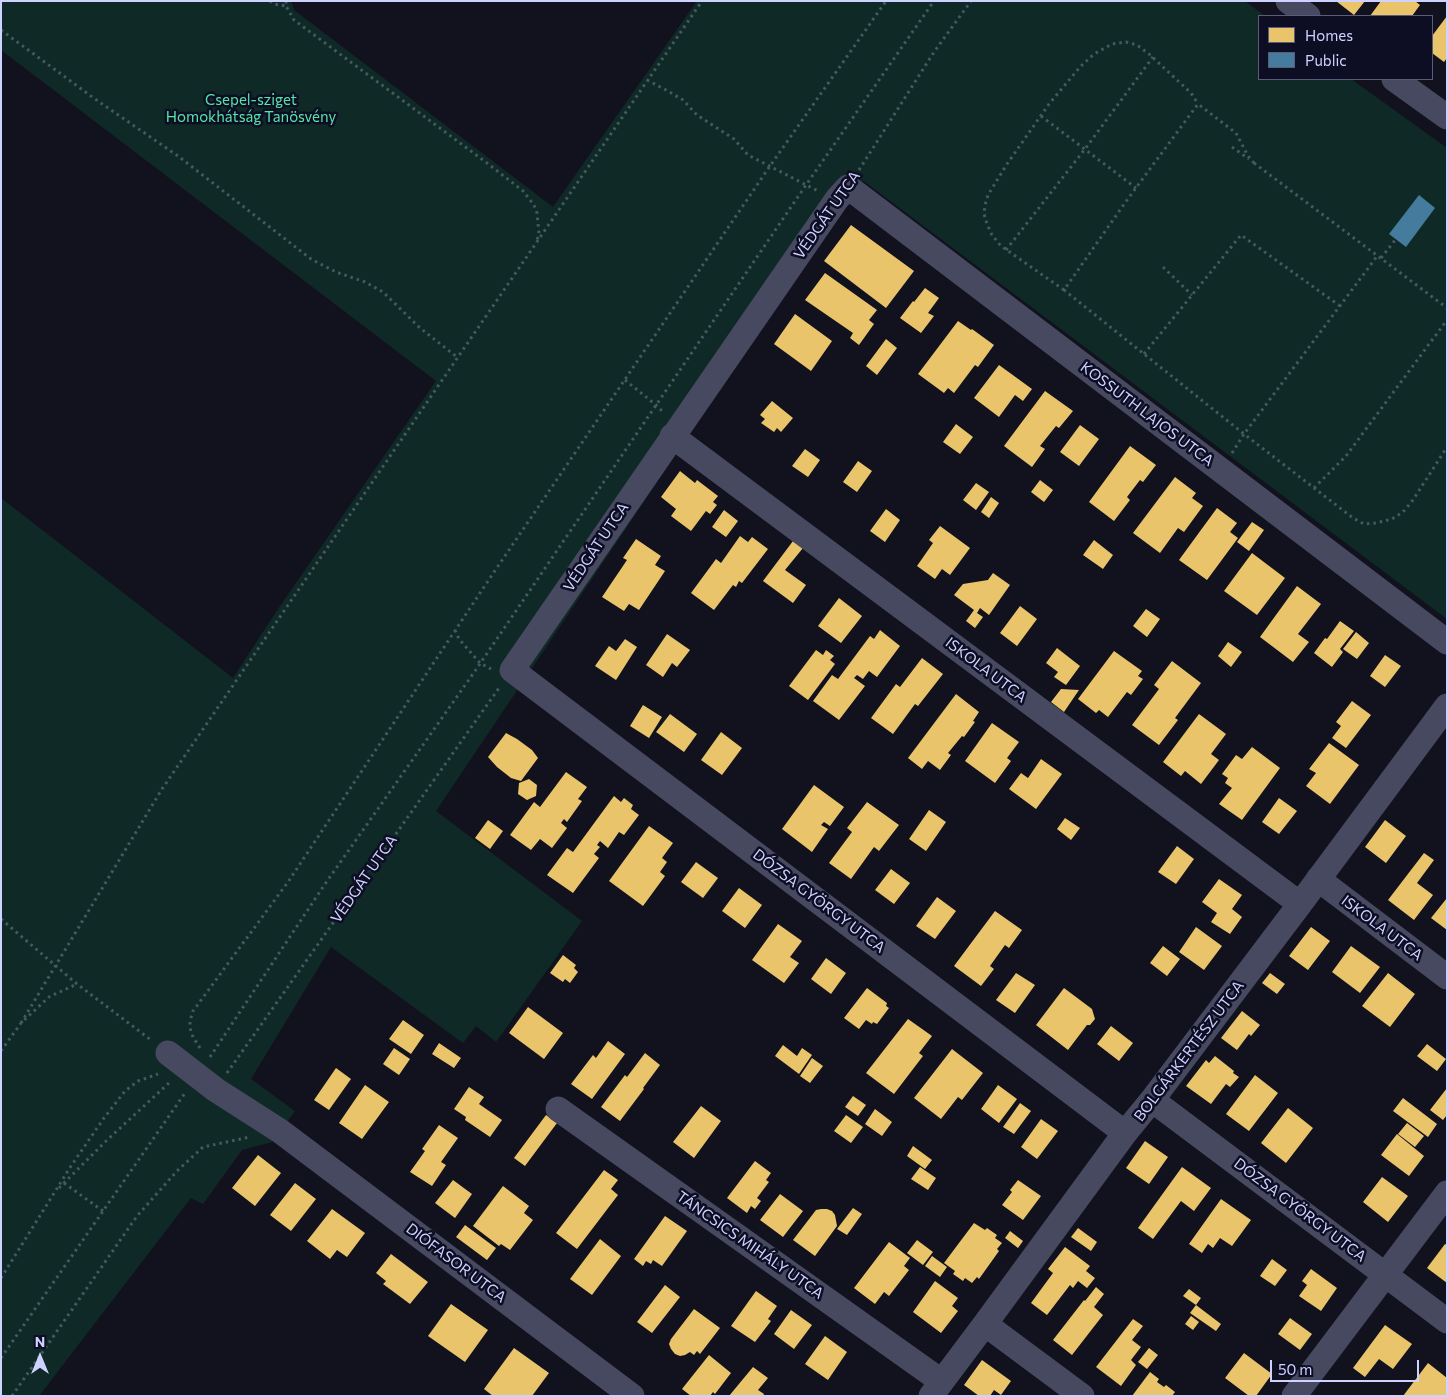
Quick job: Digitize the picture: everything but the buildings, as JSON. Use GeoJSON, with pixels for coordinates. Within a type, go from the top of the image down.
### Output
{"type":"FeatureCollection","features":[{"type":"Feature","properties":{"kind":"street"},"geometry":{"type":"LineString","coordinates":[[1288,1],[1307,15]]}},
{"type":"Feature","properties":{"kind":"street"},"geometry":{"type":"LineString","coordinates":[[1395,80],[1447,117]]}},
{"type":"Feature","properties":{"kind":"street","name":"VÉDGÁT UTCA"},"geometry":{"type":"LineString","coordinates":[[510,673],[672,436],[842,193]]}},
{"type":"Feature","properties":{"kind":"street","name":"KOSSUTH LAJOS UTCA"},"geometry":{"type":"LineString","coordinates":[[842,193],[1447,642]]}},
{"type":"Feature","properties":{"kind":"street","name":"ISKOLA UTCA"},"geometry":{"type":"LineString","coordinates":[[672,436],[1300,904]]}},
{"type":"Feature","properties":{"kind":"street","name":"DÓZSA GYÖRGY UTCA"},"geometry":{"type":"LineString","coordinates":[[510,673],[1125,1133]]}},
{"type":"Feature","properties":{"kind":"street","name":"BOLGÁRKERTÉSZ UTCA"},"geometry":{"type":"LineString","coordinates":[[936,1388],[986,1324],[1125,1133],[1300,904],[1447,706]]}},
{"type":"Feature","properties":{"kind":"street","name":"ISKOLA UTCA"},"geometry":{"type":"LineString","coordinates":[[1318,880],[1447,977]]}},
{"type":"Feature","properties":{"kind":"street","name":"DIÓFASOR UTCA"},"geometry":{"type":"LineString","coordinates":[[168,1053],[200,1073],[280,1131],[632,1396]]}},
{"type":"Feature","properties":{"kind":"street","name":"DÓZSA GYÖRGY UTCA"},"geometry":{"type":"LineString","coordinates":[[1152,1100],[1447,1321]]}},
{"type":"Feature","properties":{"kind":"street","name":"TÁNCSICS MIHÁLY UTCA"},"geometry":{"type":"LineString","coordinates":[[558,1109],[936,1388]]}},
{"type":"Feature","properties":{"kind":"street"},"geometry":{"type":"LineString","coordinates":[[1294,1396],[1447,1193]]}},
{"type":"Feature","properties":{"kind":"street"},"geometry":{"type":"LineString","coordinates":[[986,1324],[1082,1396]]}},
{"type":"Feature","properties":{"kind":"path"},"geometry":{"type":"LineString","coordinates":[[270,1],[274,4],[286,6]]}},
{"type":"Feature","properties":{"kind":"path"},"geometry":{"type":"LineString","coordinates":[[286,1],[286,6],[294,20],[523,191],[534,205],[537,213],[539,234],[536,243]]}},
{"type":"Feature","properties":{"kind":"path"},"geometry":{"type":"LineString","coordinates":[[1,1051],[21,1023],[162,789],[702,1]]}},
{"type":"Feature","properties":{"kind":"path"},"geometry":{"type":"LineString","coordinates":[[200,1073],[200,1047],[193,1038],[190,1028],[193,1011],[288,882],[455,630],[770,166],[886,1]]}},
{"type":"Feature","properties":{"kind":"path"},"geometry":{"type":"LineString","coordinates":[[1,1358],[200,1073],[325,884],[480,663],[934,1]]}},
{"type":"Feature","properties":{"kind":"path","name":"VÉDGÁT UTCA"},"geometry":{"type":"LineString","coordinates":[[842,193],[934,52],[971,1]]}},
{"type":"Feature","properties":{"kind":"path"},"geometry":{"type":"LineString","coordinates":[[1,30],[94,99],[178,156],[311,259],[336,272],[365,282],[383,292],[420,328],[457,357]]}},
{"type":"Feature","properties":{"kind":"path"},"geometry":{"type":"LineString","coordinates":[[1254,163],[1248,156],[1236,133],[1198,104],[1191,93],[1153,57],[1137,45],[1126,42],[1112,44],[1094,54],[1080,67],[1049,104],[988,195],[984,214],[992,235],[1006,250],[1064,290],[1244,434],[1353,518],[1364,524],[1376,523],[1403,512],[1413,500],[1447,447]]}},
{"type":"Feature","properties":{"kind":"path"},"geometry":{"type":"LineString","coordinates":[[1006,250],[1085,149],[1153,57]]}},
{"type":"Feature","properties":{"kind":"path"},"geometry":{"type":"LineString","coordinates":[[647,80],[683,100],[697,115],[734,139],[748,155],[806,185],[842,193]]}},
{"type":"Feature","properties":{"kind":"path"},"geometry":{"type":"LineString","coordinates":[[1064,290],[1198,104]]}},
{"type":"Feature","properties":{"kind":"path"},"geometry":{"type":"LineString","coordinates":[[1041,116],[1136,188]]}},
{"type":"Feature","properties":{"kind":"path"},"geometry":{"type":"LineString","coordinates":[[1232,147],[1447,308]]}},
{"type":"Feature","properties":{"kind":"path"},"geometry":{"type":"LineString","coordinates":[[1144,354],[1241,235],[1340,306]]}},
{"type":"Feature","properties":{"kind":"path"},"geometry":{"type":"LineString","coordinates":[[1382,258],[1396,239]]}},
{"type":"Feature","properties":{"kind":"path"},"geometry":{"type":"LineString","coordinates":[[1231,453],[1378,255]]}},
{"type":"Feature","properties":{"kind":"path"},"geometry":{"type":"LineString","coordinates":[[1163,267],[1192,295]]}},
{"type":"Feature","properties":{"kind":"path"},"geometry":{"type":"LineString","coordinates":[[1314,488],[1346,456],[1447,320]]}},
{"type":"Feature","properties":{"kind":"path"},"geometry":{"type":"LineString","coordinates":[[625,380],[656,405],[673,424],[672,436]]}},
{"type":"Feature","properties":{"kind":"path"},"geometry":{"type":"LineString","coordinates":[[455,630],[459,639],[480,663],[510,673]]}},
{"type":"Feature","properties":{"kind":"path","name":"VÉDGÁT UTCA"},"geometry":{"type":"LineString","coordinates":[[200,1073],[510,673]]}},
{"type":"Feature","properties":{"kind":"path"},"geometry":{"type":"LineString","coordinates":[[1,919],[56,964],[77,984],[168,1053]]}},
{"type":"Feature","properties":{"kind":"path"},"geometry":{"type":"LineString","coordinates":[[21,1023],[49,997],[77,984]]}},
{"type":"Feature","properties":{"kind":"path"},"geometry":{"type":"LineString","coordinates":[[55,1192],[105,1142],[176,1077],[200,1073]]}},
{"type":"Feature","properties":{"kind":"path"},"geometry":{"type":"LineString","coordinates":[[1,1278],[71,1166],[125,1091],[138,1081],[152,1076],[200,1073]]}},
{"type":"Feature","properties":{"kind":"path"},"geometry":{"type":"LineString","coordinates":[[12,1396],[137,1216],[177,1170],[203,1147],[280,1131]]}},
{"type":"Feature","properties":{"kind":"path"},"geometry":{"type":"LineString","coordinates":[[64,1184],[103,1211]]}},
{"type":"Feature","properties":{"kind":"green space","name":"Csepel-sziget Homokhátság Tanösvény"},"geometry":{"type":"Polygon","coordinates":[[[1,1],[291,1],[294,10],[553,207],[697,1],[1245,1],[1264,15],[1258,15],[1258,80],[1352,80],[1447,148],[1447,619],[860,180],[436,811],[582,921],[496,1042],[476,1026],[463,1043],[331,947],[251,1079],[295,1111],[272,1142],[242,1150],[203,1204],[191,1198],[39,1396],[1,1396],[1,498],[233,678],[278,609],[436,381],[1,50],[1,1]]]}}]}
